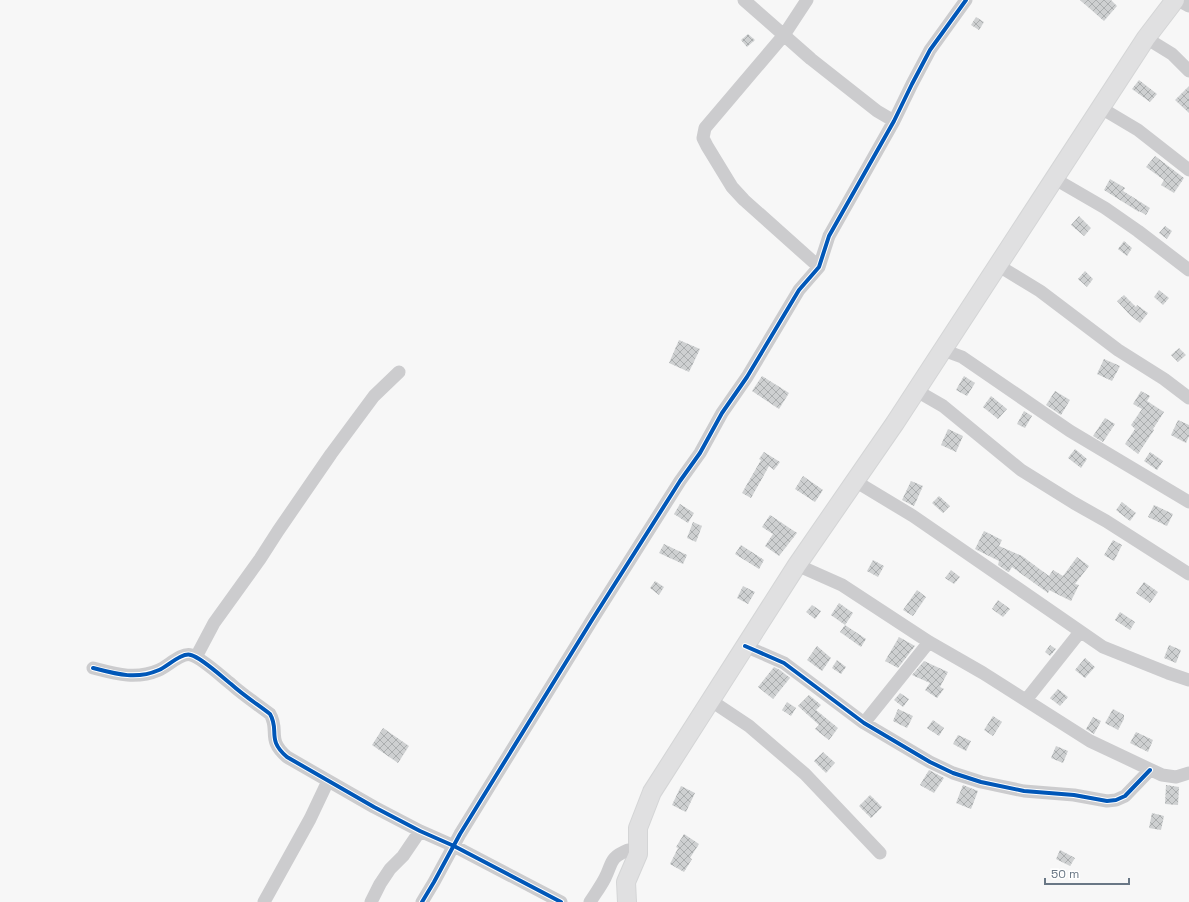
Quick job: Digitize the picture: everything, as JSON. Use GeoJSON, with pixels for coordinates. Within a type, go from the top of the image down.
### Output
{"type":"FeatureCollection","features":[{"type":"Feature","properties":{"kind":"main road"},"geometry":{"type":"LineString","coordinates":[[627,902],[626,882],[638,854],[638,828],[652,792],[797,565],[999,266],[1146,38],[1176,0]]}},
{"type":"Feature","properties":{"kind":"street"},"geometry":{"type":"LineString","coordinates":[[744,0],[811,59],[863,100],[894,121]]}},
{"type":"Feature","properties":{"kind":"street"},"geometry":{"type":"LineString","coordinates":[[807,0],[784,35],[705,128],[703,138],[732,187],[744,200],[819,267]]}},
{"type":"Feature","properties":{"kind":"street"},"geometry":{"type":"LineString","coordinates":[[422,902],[454,846],[597,613],[680,481],[700,453],[722,413],[751,371],[799,290],[819,267],[829,236],[894,121],[930,50],[966,0]]}},
{"type":"Feature","properties":{"kind":"street"},"geometry":{"type":"LineString","coordinates":[[1176,0],[1189,6]]}},
{"type":"Feature","properties":{"kind":"street"},"geometry":{"type":"LineString","coordinates":[[1146,38],[1172,54],[1189,71]]}},
{"type":"Feature","properties":{"kind":"street"},"geometry":{"type":"LineString","coordinates":[[1101,108],[1138,130],[1189,170]]}},
{"type":"Feature","properties":{"kind":"street"},"geometry":{"type":"LineString","coordinates":[[1055,178],[1138,231],[1189,270]]}},
{"type":"Feature","properties":{"kind":"street"},"geometry":{"type":"LineString","coordinates":[[999,266],[1040,291],[1118,350],[1164,379],[1189,398]]}},
{"type":"Feature","properties":{"kind":"street"},"geometry":{"type":"LineString","coordinates":[[943,350],[962,357],[1070,430],[1189,502]]}},
{"type":"Feature","properties":{"kind":"street"},"geometry":{"type":"LineString","coordinates":[[196,657],[214,623],[260,559],[331,454],[374,396],[399,372]]}},
{"type":"Feature","properties":{"kind":"street"},"geometry":{"type":"LineString","coordinates":[[916,391],[943,406],[1021,470],[1106,521],[1189,574]]}},
{"type":"Feature","properties":{"kind":"street"},"geometry":{"type":"LineString","coordinates":[[855,481],[913,516],[1103,647],[1189,680]]}},
{"type":"Feature","properties":{"kind":"street"},"geometry":{"type":"LineString","coordinates":[[797,565],[842,585],[929,642],[970,665],[1090,741],[1125,756],[1162,775],[1176,777],[1189,773]]}},
{"type":"Feature","properties":{"kind":"street"},"geometry":{"type":"LineString","coordinates":[[1026,700],[1080,632]]}},
{"type":"Feature","properties":{"kind":"street"},"geometry":{"type":"LineString","coordinates":[[864,723],[929,642]]}},
{"type":"Feature","properties":{"kind":"street"},"geometry":{"type":"LineString","coordinates":[[745,646],[784,663],[864,723],[930,762],[953,773],[982,782],[1009,788],[1074,795],[1107,801],[1116,800],[1125,796],[1150,770]]}},
{"type":"Feature","properties":{"kind":"street"},"geometry":{"type":"LineString","coordinates":[[93,668],[130,675],[146,675],[161,669],[184,655],[191,654],[220,674],[270,714],[273,719],[274,740],[277,748],[296,763],[374,807],[420,831],[454,846],[561,902]]}},
{"type":"Feature","properties":{"kind":"street"},"geometry":{"type":"LineString","coordinates":[[710,700],[749,726],[805,774],[880,853]]}},
{"type":"Feature","properties":{"kind":"street"},"geometry":{"type":"LineString","coordinates":[[264,902],[310,819],[328,781]]}},
{"type":"Feature","properties":{"kind":"street"},"geometry":{"type":"LineString","coordinates":[[371,902],[390,869],[403,856],[420,831]]}},
{"type":"Feature","properties":{"kind":"street"},"geometry":{"type":"LineString","coordinates":[[590,902],[606,876],[611,861],[618,854],[628,850],[638,854]]}},
{"type":"Feature","properties":{"kind":"building"},"geometry":{"type":"Polygon","coordinates":[[[1080,0],[1111,0],[1117,6],[1104,21],[1080,0]]]}},
{"type":"Feature","properties":{"kind":"building"},"geometry":{"type":"Polygon","coordinates":[[[976,17],[984,22],[979,30],[971,25],[976,17]]]}},
{"type":"Feature","properties":{"kind":"building"},"geometry":{"type":"Polygon","coordinates":[[[748,34],[755,40],[747,47],[741,40],[748,34]]]}},
{"type":"Feature","properties":{"kind":"building"},"geometry":{"type":"Polygon","coordinates":[[[1139,80],[1157,94],[1150,102],[1132,89],[1139,80]]]}},
{"type":"Feature","properties":{"kind":"building"},"geometry":{"type":"Polygon","coordinates":[[[1189,86],[1189,113],[1175,100],[1189,86]]]}},
{"type":"Feature","properties":{"kind":"building"},"geometry":{"type":"Polygon","coordinates":[[[1155,156],[1184,178],[1174,193],[1161,185],[1164,180],[1146,167],[1155,156]]]}},
{"type":"Feature","properties":{"kind":"building"},"geometry":{"type":"Polygon","coordinates":[[[1110,179],[1125,188],[1123,191],[1150,208],[1146,215],[1104,190],[1110,179]]]}},
{"type":"Feature","properties":{"kind":"building"},"geometry":{"type":"Polygon","coordinates":[[[1079,216],[1091,228],[1084,236],[1071,225],[1079,216]]]}},
{"type":"Feature","properties":{"kind":"building"},"geometry":{"type":"Polygon","coordinates":[[[1165,226],[1172,231],[1167,239],[1159,233],[1165,226]]]}},
{"type":"Feature","properties":{"kind":"building"},"geometry":{"type":"Polygon","coordinates":[[[1124,241],[1132,248],[1127,256],[1118,249],[1124,241]]]}},
{"type":"Feature","properties":{"kind":"building"},"geometry":{"type":"Polygon","coordinates":[[[1085,271],[1093,279],[1087,287],[1078,279],[1085,271]]]}},
{"type":"Feature","properties":{"kind":"building"},"geometry":{"type":"Polygon","coordinates":[[[1159,290],[1169,298],[1163,305],[1154,297],[1159,290]]]}},
{"type":"Feature","properties":{"kind":"building"},"geometry":{"type":"Polygon","coordinates":[[[1124,295],[1136,307],[1137,305],[1148,313],[1140,323],[1117,301],[1124,295]]]}},
{"type":"Feature","properties":{"kind":"building"},"geometry":{"type":"Polygon","coordinates":[[[679,340],[700,349],[689,372],[669,363],[679,340]]]}},
{"type":"Feature","properties":{"kind":"building"},"geometry":{"type":"Polygon","coordinates":[[[1179,348],[1186,355],[1178,362],[1171,355],[1179,348]]]}},
{"type":"Feature","properties":{"kind":"building"},"geometry":{"type":"Polygon","coordinates":[[[1104,359],[1120,366],[1112,381],[1097,374],[1104,359]]]}},
{"type":"Feature","properties":{"kind":"building"},"geometry":{"type":"Polygon","coordinates":[[[762,376],[789,393],[779,409],[752,391],[762,376]]]}},
{"type":"Feature","properties":{"kind":"building"},"geometry":{"type":"Polygon","coordinates":[[[964,376],[975,383],[967,396],[956,390],[964,376]]]}},
{"type":"Feature","properties":{"kind":"building"},"geometry":{"type":"Polygon","coordinates":[[[1055,391],[1070,400],[1061,415],[1046,405],[1055,391]]]}},
{"type":"Feature","properties":{"kind":"building"},"geometry":{"type":"Polygon","coordinates":[[[1141,391],[1150,396],[1147,401],[1164,412],[1138,454],[1125,444],[1135,429],[1131,425],[1142,409],[1133,404],[1141,391]]]}},
{"type":"Feature","properties":{"kind":"building"},"geometry":{"type":"Polygon","coordinates":[[[991,396],[1007,409],[998,419],[983,407],[991,396]]]}},
{"type":"Feature","properties":{"kind":"building"},"geometry":{"type":"Polygon","coordinates":[[[1024,411],[1032,416],[1025,428],[1017,424],[1024,411]]]}},
{"type":"Feature","properties":{"kind":"building"},"geometry":{"type":"Polygon","coordinates":[[[1105,418],[1115,424],[1103,442],[1093,436],[1105,418]]]}},
{"type":"Feature","properties":{"kind":"building"},"geometry":{"type":"Polygon","coordinates":[[[1178,420],[1189,425],[1189,436],[1186,443],[1171,435],[1178,420]]]}},
{"type":"Feature","properties":{"kind":"building"},"geometry":{"type":"Polygon","coordinates":[[[948,429],[963,436],[956,452],[941,445],[948,429]]]}},
{"type":"Feature","properties":{"kind":"building"},"geometry":{"type":"Polygon","coordinates":[[[1075,449],[1087,459],[1081,468],[1068,458],[1075,449]]]}},
{"type":"Feature","properties":{"kind":"building"},"geometry":{"type":"Polygon","coordinates":[[[764,452],[780,462],[774,470],[769,466],[751,498],[742,493],[764,452]]]}},
{"type":"Feature","properties":{"kind":"building"},"geometry":{"type":"Polygon","coordinates":[[[1150,452],[1163,461],[1157,470],[1144,461],[1150,452]]]}},
{"type":"Feature","properties":{"kind":"building"},"geometry":{"type":"Polygon","coordinates":[[[803,476],[823,490],[815,502],[795,489],[803,476]]]}},
{"type":"Feature","properties":{"kind":"building"},"geometry":{"type":"Polygon","coordinates":[[[911,481],[923,486],[914,506],[902,500],[911,481]]]}},
{"type":"Feature","properties":{"kind":"building"},"geometry":{"type":"Polygon","coordinates":[[[939,496],[950,506],[943,513],[932,503],[939,496]]]}},
{"type":"Feature","properties":{"kind":"building"},"geometry":{"type":"Polygon","coordinates":[[[1122,502],[1136,513],[1130,521],[1116,510],[1122,502]]]}},
{"type":"Feature","properties":{"kind":"building"},"geometry":{"type":"Polygon","coordinates":[[[680,504],[694,513],[688,523],[674,514],[680,504]]]}},
{"type":"Feature","properties":{"kind":"building"},"geometry":{"type":"Polygon","coordinates":[[[1154,505],[1173,514],[1167,526],[1148,517],[1154,505]]]}},
{"type":"Feature","properties":{"kind":"building"},"geometry":{"type":"Polygon","coordinates":[[[770,515],[797,533],[779,556],[765,546],[773,534],[762,527],[770,515]]]}},
{"type":"Feature","properties":{"kind":"building"},"geometry":{"type":"Polygon","coordinates":[[[693,522],[702,526],[696,542],[687,538],[693,522]]]}},
{"type":"Feature","properties":{"kind":"building"},"geometry":{"type":"Polygon","coordinates":[[[984,531],[1002,540],[999,546],[1022,556],[1049,576],[1053,570],[1063,576],[1077,557],[1089,566],[1075,584],[1079,585],[1071,601],[1049,590],[1048,593],[1012,567],[1008,572],[998,565],[999,561],[975,549],[984,531]]]}},
{"type":"Feature","properties":{"kind":"building"},"geometry":{"type":"Polygon","coordinates":[[[1113,540],[1122,545],[1114,561],[1104,555],[1113,540]]]}},
{"type":"Feature","properties":{"kind":"building"},"geometry":{"type":"Polygon","coordinates":[[[664,544],[687,555],[683,564],[659,553],[664,544]]]}},
{"type":"Feature","properties":{"kind":"building"},"geometry":{"type":"Polygon","coordinates":[[[741,545],[764,560],[759,569],[735,554],[741,545]]]}},
{"type":"Feature","properties":{"kind":"building"},"geometry":{"type":"Polygon","coordinates":[[[873,560],[884,566],[878,577],[867,571],[873,560]]]}},
{"type":"Feature","properties":{"kind":"building"},"geometry":{"type":"Polygon","coordinates":[[[951,570],[960,577],[954,584],[945,578],[951,570]]]}},
{"type":"Feature","properties":{"kind":"building"},"geometry":{"type":"Polygon","coordinates":[[[655,581],[664,587],[659,595],[650,588],[655,581]]]}},
{"type":"Feature","properties":{"kind":"building"},"geometry":{"type":"Polygon","coordinates":[[[1144,582],[1158,592],[1150,603],[1136,593],[1144,582]]]}},
{"type":"Feature","properties":{"kind":"building"},"geometry":{"type":"Polygon","coordinates":[[[743,586],[755,592],[748,604],[737,598],[743,586]]]}},
{"type":"Feature","properties":{"kind":"building"},"geometry":{"type":"Polygon","coordinates":[[[917,590],[926,597],[913,616],[903,610],[917,590]]]}},
{"type":"Feature","properties":{"kind":"building"},"geometry":{"type":"Polygon","coordinates":[[[998,600],[1010,609],[1003,617],[992,609],[998,600]]]}},
{"type":"Feature","properties":{"kind":"building"},"geometry":{"type":"Polygon","coordinates":[[[839,603],[853,613],[845,625],[831,615],[839,603]]]}},
{"type":"Feature","properties":{"kind":"building"},"geometry":{"type":"Polygon","coordinates":[[[812,605],[821,611],[815,619],[806,612],[812,605]]]}},
{"type":"Feature","properties":{"kind":"building"},"geometry":{"type":"Polygon","coordinates":[[[1120,612],[1135,622],[1130,630],[1115,620],[1120,612]]]}},
{"type":"Feature","properties":{"kind":"building"},"geometry":{"type":"Polygon","coordinates":[[[845,625],[866,639],[861,647],[840,632],[845,625]]]}},
{"type":"Feature","properties":{"kind":"building"},"geometry":{"type":"Polygon","coordinates":[[[899,637],[915,646],[898,668],[885,661],[899,637]]]}},
{"type":"Feature","properties":{"kind":"building"},"geometry":{"type":"Polygon","coordinates":[[[1050,645],[1056,649],[1050,656],[1045,652],[1050,645]]]}},
{"type":"Feature","properties":{"kind":"building"},"geometry":{"type":"Polygon","coordinates":[[[1169,645],[1181,650],[1176,663],[1164,658],[1169,645]]]}},
{"type":"Feature","properties":{"kind":"building"},"geometry":{"type":"Polygon","coordinates":[[[817,646],[831,658],[822,671],[807,660],[817,646]]]}},
{"type":"Feature","properties":{"kind":"building"},"geometry":{"type":"Polygon","coordinates":[[[1085,658],[1095,667],[1085,678],[1075,670],[1085,658]]]}},
{"type":"Feature","properties":{"kind":"building"},"geometry":{"type":"Polygon","coordinates":[[[837,660],[846,667],[841,674],[832,668],[837,660]]]}},
{"type":"Feature","properties":{"kind":"building"},"geometry":{"type":"Polygon","coordinates":[[[924,661],[948,672],[940,687],[944,689],[937,698],[925,690],[930,683],[912,675],[924,661]]]}},
{"type":"Feature","properties":{"kind":"building"},"geometry":{"type":"Polygon","coordinates":[[[774,667],[790,678],[773,699],[758,687],[774,667]]]}},
{"type":"Feature","properties":{"kind":"building"},"geometry":{"type":"Polygon","coordinates":[[[1058,689],[1068,697],[1060,706],[1050,698],[1058,689]]]}},
{"type":"Feature","properties":{"kind":"building"},"geometry":{"type":"Polygon","coordinates":[[[900,693],[909,699],[903,707],[894,700],[900,693]]]}},
{"type":"Feature","properties":{"kind":"building"},"geometry":{"type":"Polygon","coordinates":[[[809,695],[821,705],[816,710],[838,728],[829,740],[815,729],[819,725],[798,706],[809,695]]]}},
{"type":"Feature","properties":{"kind":"building"},"geometry":{"type":"Polygon","coordinates":[[[787,702],[796,708],[791,716],[782,710],[787,702]]]}},
{"type":"Feature","properties":{"kind":"building"},"geometry":{"type":"Polygon","coordinates":[[[898,709],[913,716],[907,728],[893,721],[898,709]]]}},
{"type":"Feature","properties":{"kind":"building"},"geometry":{"type":"Polygon","coordinates":[[[1113,709],[1124,715],[1124,719],[1118,730],[1105,723],[1113,709]]]}},
{"type":"Feature","properties":{"kind":"building"},"geometry":{"type":"Polygon","coordinates":[[[993,716],[1002,722],[993,736],[984,730],[993,716]]]}},
{"type":"Feature","properties":{"kind":"building"},"geometry":{"type":"Polygon","coordinates":[[[1093,717],[1101,721],[1094,734],[1086,729],[1093,717]]]}},
{"type":"Feature","properties":{"kind":"building"},"geometry":{"type":"Polygon","coordinates":[[[933,720],[944,728],[939,736],[927,728],[933,720]]]}},
{"type":"Feature","properties":{"kind":"building"},"geometry":{"type":"Polygon","coordinates":[[[383,728],[409,746],[398,763],[372,745],[383,728]]]}},
{"type":"Feature","properties":{"kind":"building"},"geometry":{"type":"Polygon","coordinates":[[[1136,732],[1153,740],[1148,752],[1130,743],[1136,732]]]}},
{"type":"Feature","properties":{"kind":"building"},"geometry":{"type":"Polygon","coordinates":[[[958,735],[971,741],[966,751],[953,744],[958,735]]]}},
{"type":"Feature","properties":{"kind":"building"},"geometry":{"type":"Polygon","coordinates":[[[1056,746],[1068,751],[1063,763],[1051,758],[1056,746]]]}},
{"type":"Feature","properties":{"kind":"building"},"geometry":{"type":"Polygon","coordinates":[[[823,752],[835,763],[826,773],[814,761],[823,752]]]}},
{"type":"Feature","properties":{"kind":"building"},"geometry":{"type":"Polygon","coordinates":[[[929,770],[944,778],[934,793],[920,785],[929,770]]]}},
{"type":"Feature","properties":{"kind":"building"},"geometry":{"type":"Polygon","coordinates":[[[963,785],[978,791],[971,809],[956,803],[963,785]]]}},
{"type":"Feature","properties":{"kind":"building"},"geometry":{"type":"Polygon","coordinates":[[[1166,785],[1179,787],[1178,805],[1165,804],[1166,785]]]}},
{"type":"Feature","properties":{"kind":"building"},"geometry":{"type":"Polygon","coordinates":[[[681,786],[695,793],[686,812],[672,805],[681,786]]]}},
{"type":"Feature","properties":{"kind":"building"},"geometry":{"type":"Polygon","coordinates":[[[870,795],[882,807],[871,818],[859,806],[870,795]]]}},
{"type":"Feature","properties":{"kind":"building"},"geometry":{"type":"Polygon","coordinates":[[[1152,813],[1164,816],[1161,830],[1149,828],[1152,813]]]}},
{"type":"Feature","properties":{"kind":"building"},"geometry":{"type":"Polygon","coordinates":[[[684,834],[699,844],[690,858],[692,859],[684,872],[670,864],[678,848],[676,847],[684,834]]]}},
{"type":"Feature","properties":{"kind":"building"},"geometry":{"type":"Polygon","coordinates":[[[1060,850],[1075,858],[1070,866],[1056,859],[1060,850]]]}},
{"type":"Feature","properties":{"kind":"cycle path"},"geometry":{"type":"LineString","coordinates":[[422,902],[460,834],[592,620],[680,481],[700,453],[722,413],[747,377],[799,290],[819,267],[829,236],[894,121],[930,50],[966,0]]}},
{"type":"Feature","properties":{"kind":"cycle path"},"geometry":{"type":"LineString","coordinates":[[745,646],[784,663],[864,723],[930,762],[953,773],[981,782],[1024,791],[1074,795],[1107,801],[1116,800],[1125,796],[1150,770]]}},
{"type":"Feature","properties":{"kind":"cycle path"},"geometry":{"type":"LineString","coordinates":[[93,668],[118,674],[142,675],[159,670],[183,656],[191,655],[196,657],[270,714],[274,725],[275,740],[281,751],[287,757],[374,807],[420,831],[454,846],[561,902]]}}]}
